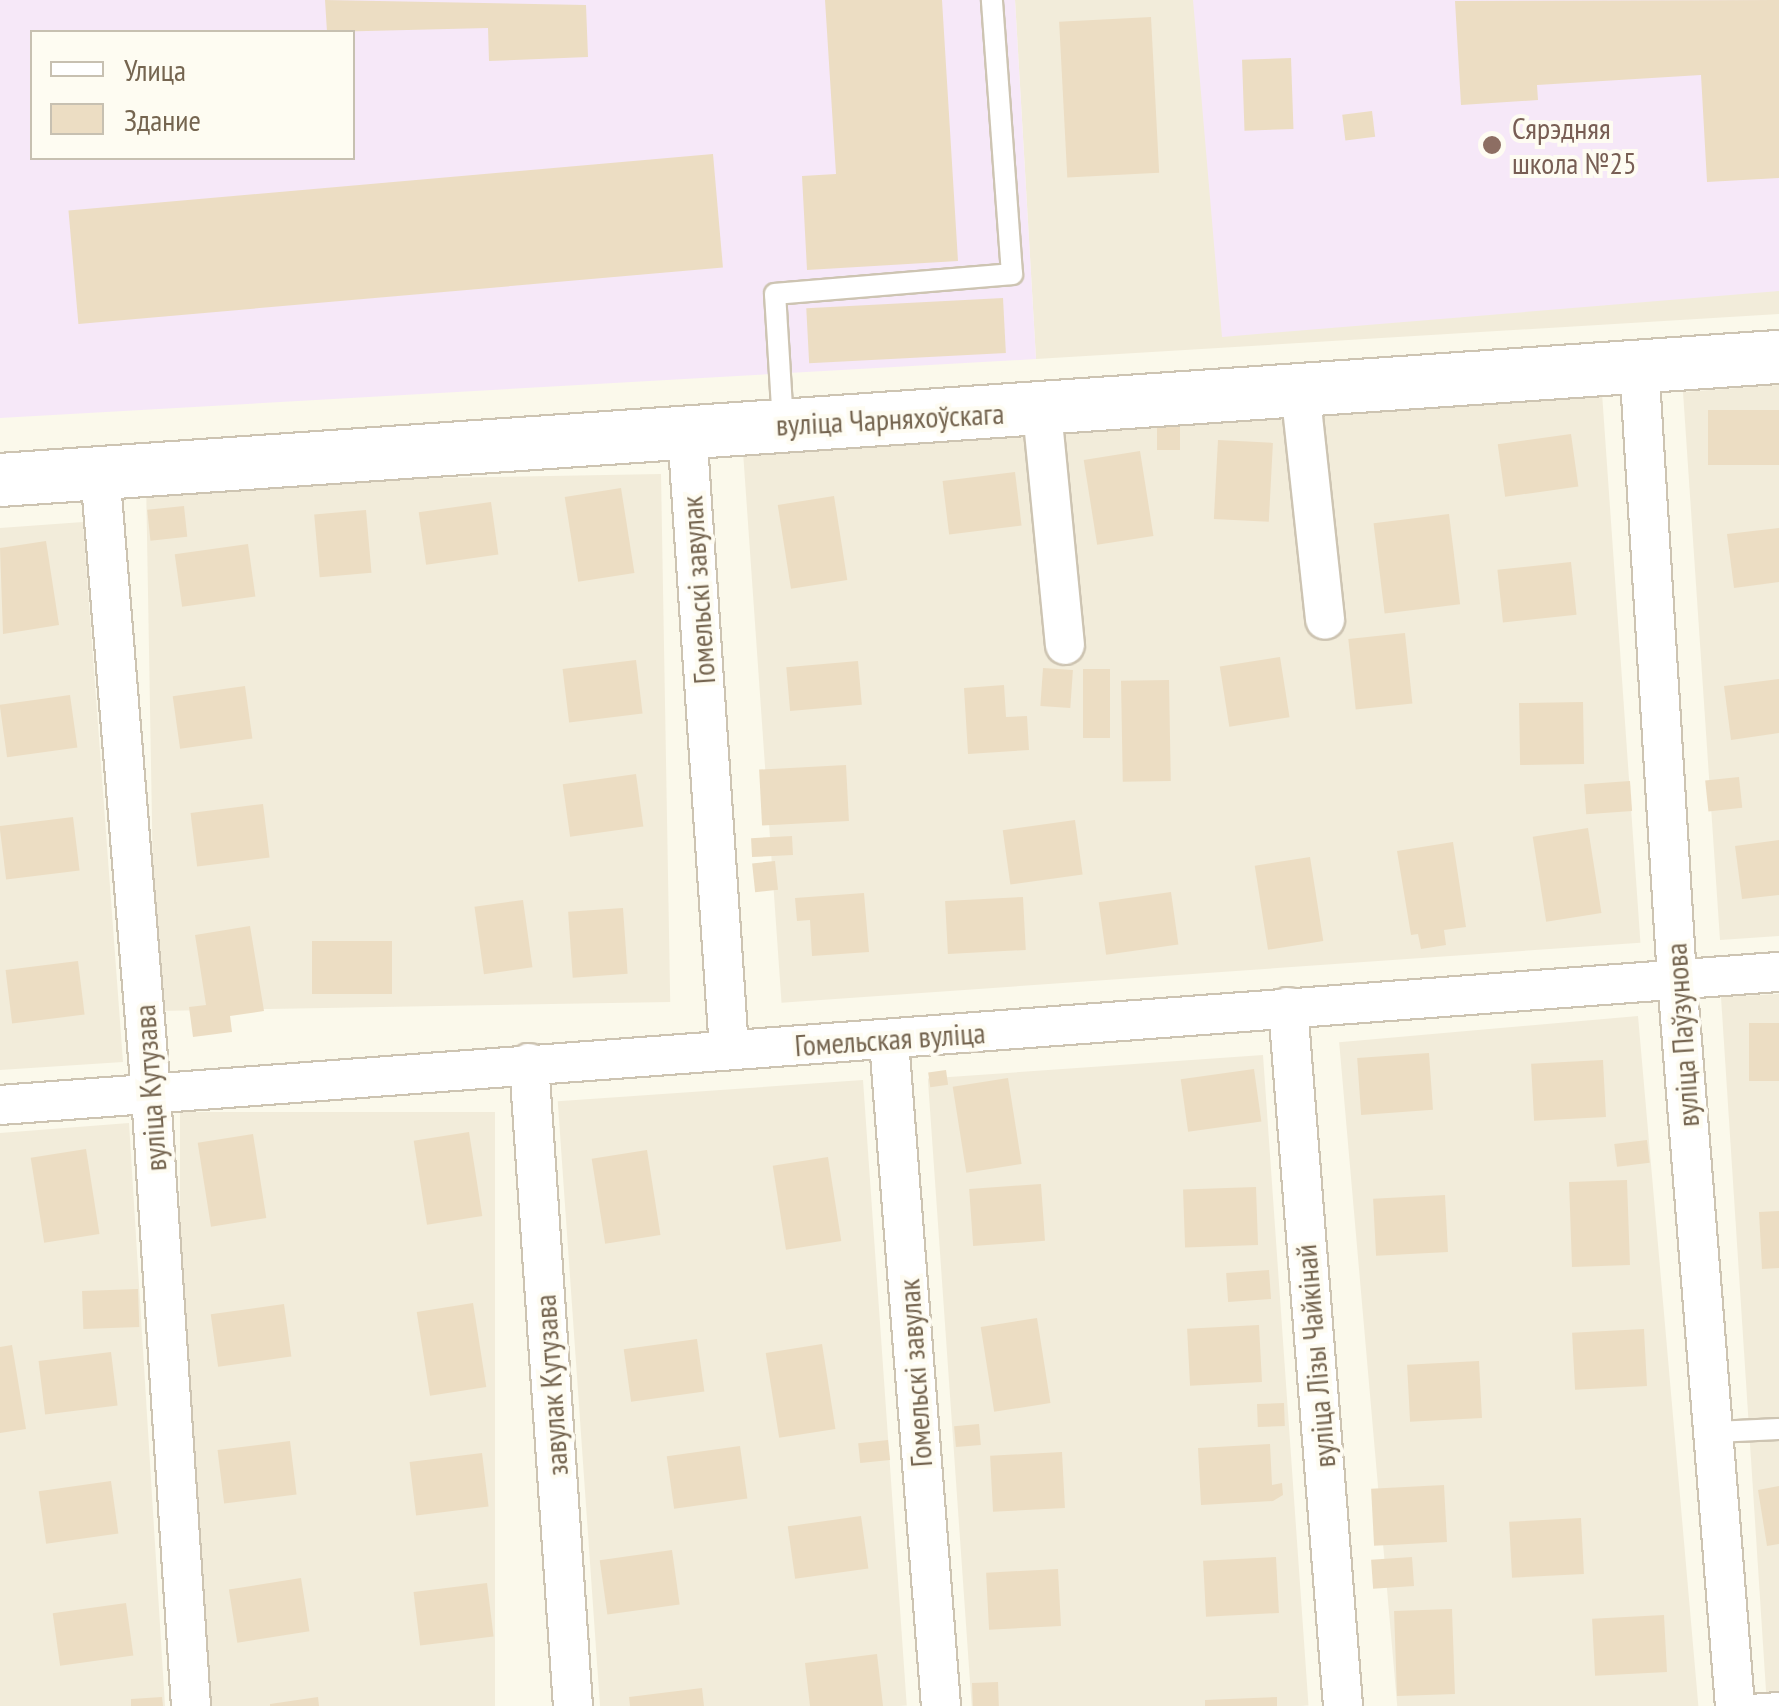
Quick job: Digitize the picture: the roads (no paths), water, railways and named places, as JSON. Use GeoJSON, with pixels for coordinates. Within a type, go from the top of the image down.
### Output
{"type":"FeatureCollection","features":[{"type":"Feature","properties":{"kind":"street","name":"вуліца Чарняхоўскага"},"geometry":{"type":"LineString","coordinates":[[0,480],[687,430],[1042,411],[1638,364],[1779,357]]}},
{"type":"Feature","properties":{"kind":"street","name":"вуліца Паўзунова"},"geometry":{"type":"LineString","coordinates":[[1638,364],[1677,979],[1735,1706]]}},
{"type":"Feature","properties":{"kind":"street"},"geometry":{"type":"LineString","coordinates":[[1300,389],[1325,620]]}},
{"type":"Feature","properties":{"kind":"street"},"geometry":{"type":"LineString","coordinates":[[1042,411],[1065,645]]}},
{"type":"Feature","properties":{"kind":"street","name":"Гомельскі завулак"},"geometry":{"type":"LineString","coordinates":[[687,430],[728,1050]]}},
{"type":"Feature","properties":{"kind":"street","name":"вуліца Кутузава"},"geometry":{"type":"LineString","coordinates":[[100,471],[152,1094],[191,1706]]}},
{"type":"Feature","properties":{"kind":"street","name":"Гомельская вуліца"},"geometry":{"type":"LineString","coordinates":[[0,1105],[1779,972]]}},
{"type":"Feature","properties":{"kind":"street","name":"вуліца Лізы Чайкінай"},"geometry":{"type":"LineString","coordinates":[[1288,1007],[1343,1706]]}},
{"type":"Feature","properties":{"kind":"street","name":"Гомельскі завулак"},"geometry":{"type":"LineString","coordinates":[[889,1041],[941,1706]]}},
{"type":"Feature","properties":{"kind":"street","name":"завулак Кутузава"},"geometry":{"type":"LineString","coordinates":[[529,1063],[574,1706]]}},
{"type":"Feature","properties":{"kind":"lane"},"geometry":{"type":"LineString","coordinates":[[783,424],[775,294],[1012,274],[992,0]]}},
{"type":"Feature","properties":{"kind":"lane"},"geometry":{"type":"LineString","coordinates":[[1715,1432],[1779,1429]]}},
{"type":"Feature","properties":{"kind":"lane"},"geometry":{"type":"LineString","coordinates":[[1735,1706],[1779,1703]]}},
{"type":"Feature","properties":{"kind":"place","name":"Сярэдняя школа №25"},"geometry":{"type":"Point","coordinates":[1492,145]}}]}
